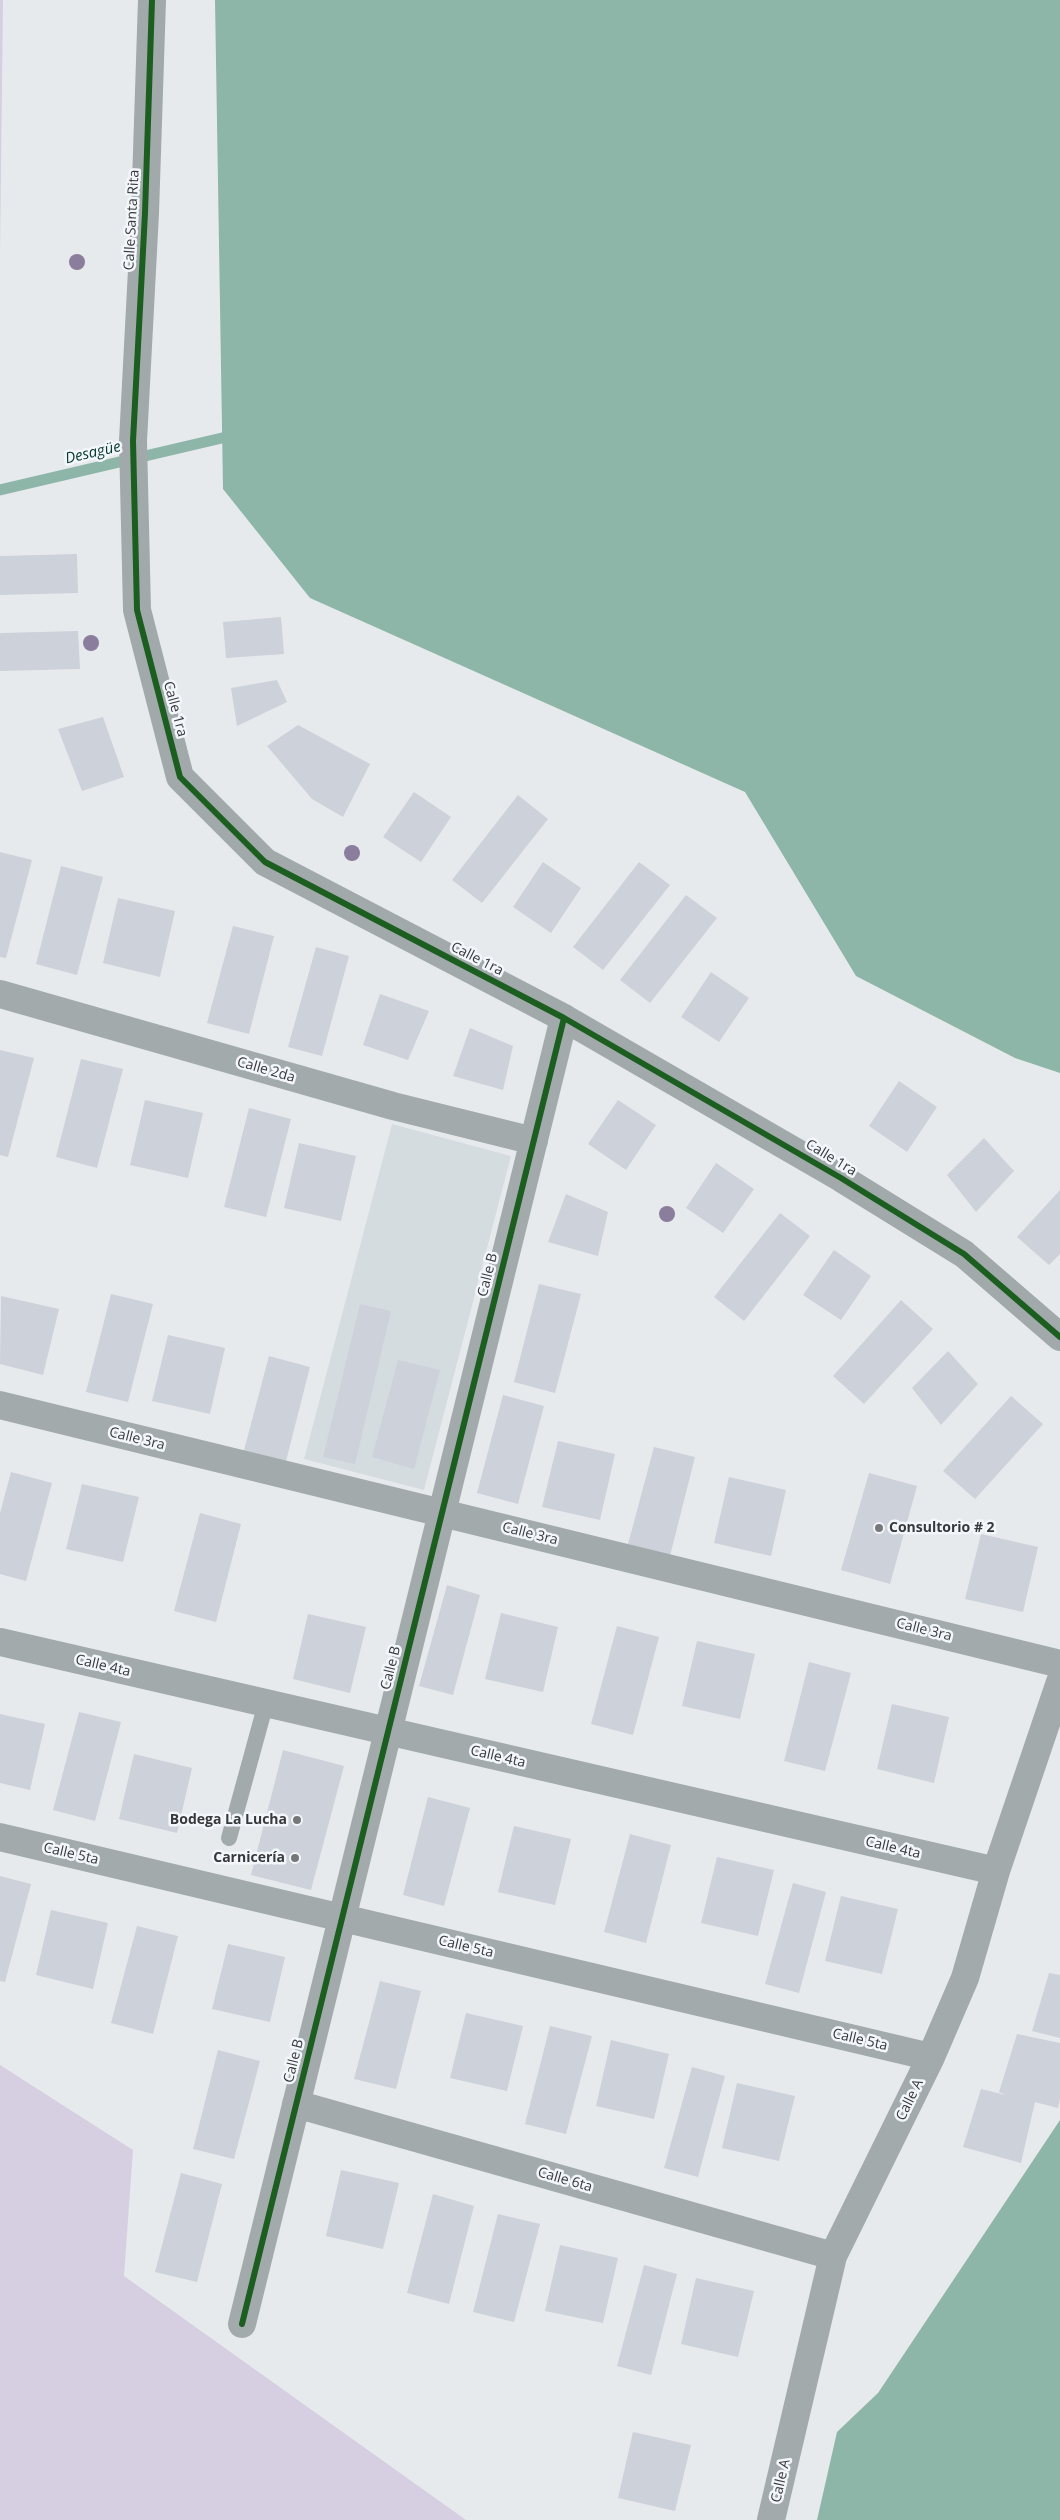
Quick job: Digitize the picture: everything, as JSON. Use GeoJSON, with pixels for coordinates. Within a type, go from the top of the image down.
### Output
{"type":"FeatureCollection","features":[{"type":"Feature","properties":{"kind":"street","name":"Calle Santa Rita"},"geometry":{"type":"LineString","coordinates":[[133,440],[145,213],[152,0]]}},
{"type":"Feature","properties":{"kind":"street","name":"Calle 1ra"},"geometry":{"type":"LineString","coordinates":[[133,440],[137,610],[180,777],[265,862],[564,1018],[841,1178],[964,1254],[1060,1336]]}},
{"type":"Feature","properties":{"kind":"street","name":"Calle 2da"},"geometry":{"type":"LineString","coordinates":[[0,994],[393,1106],[534,1141]]}},
{"type":"Feature","properties":{"kind":"street","name":"Calle B"},"geometry":{"type":"LineString","coordinates":[[242,2324],[564,1018]]}},
{"type":"Feature","properties":{"kind":"street","name":"Calle 3ra"},"geometry":{"type":"LineString","coordinates":[[0,1406],[1060,1664]]}},
{"type":"Feature","properties":{"kind":"street","name":"Calle 4ta"},"geometry":{"type":"LineString","coordinates":[[0,1642],[996,1871]]}},
{"type":"Feature","properties":{"kind":"street","name":"Calle A"},"geometry":{"type":"LineString","coordinates":[[771,2520],[833,2256],[931,2057],[965,1978],[996,1871],[1060,1682]]}},
{"type":"Feature","properties":{"kind":"street","name":"Calle 5ta"},"geometry":{"type":"LineString","coordinates":[[0,1837],[931,2057]]}},
{"type":"Feature","properties":{"kind":"street","name":"Calle 6ta"},"geometry":{"type":"LineString","coordinates":[[296,2104],[833,2256]]}},
{"type":"Feature","properties":{"kind":"lane"},"geometry":{"type":"LineString","coordinates":[[229,1838],[266,1703]]}},
{"type":"Feature","properties":{"kind":"shaded area"},"geometry":{"type":"Polygon","coordinates":[[[0,0],[3,0],[0,255],[0,0]]]}},
{"type":"Feature","properties":{"kind":"shaded area"},"geometry":{"type":"Polygon","coordinates":[[[215,0],[1060,0],[1060,1073],[1015,1058],[856,976],[745,792],[310,598],[223,489],[215,0]]]}},
{"type":"Feature","properties":{"kind":"shaded area"},"geometry":{"type":"Polygon","coordinates":[[[392,1124],[511,1156],[424,1490],[304,1459],[392,1124]]]}},
{"type":"Feature","properties":{"kind":"shaded area"},"geometry":{"type":"Polygon","coordinates":[[[0,2065],[133,2150],[124,2276],[466,2520],[0,2520],[0,2065]]]}},
{"type":"Feature","properties":{"kind":"shaded area"},"geometry":{"type":"Polygon","coordinates":[[[1060,2120],[1060,2520],[817,2520],[837,2432],[878,2393],[1060,2120]]]}},
{"type":"Feature","properties":{"kind":"building"},"geometry":{"type":"Polygon","coordinates":[[[77,554],[78,593],[0,595],[0,556],[77,554]]]}},
{"type":"Feature","properties":{"kind":"building"},"geometry":{"type":"Polygon","coordinates":[[[281,617],[284,654],[226,658],[223,622],[281,617]]]}},
{"type":"Feature","properties":{"kind":"building"},"geometry":{"type":"Polygon","coordinates":[[[78,631],[80,669],[0,671],[0,633],[78,631]]]}},
{"type":"Feature","properties":{"kind":"building"},"geometry":{"type":"Polygon","coordinates":[[[277,680],[287,702],[237,726],[231,688],[277,680]]]}},
{"type":"Feature","properties":{"kind":"building"},"geometry":{"type":"Polygon","coordinates":[[[103,717],[124,777],[82,791],[58,729],[103,717]]]}},
{"type":"Feature","properties":{"kind":"building"},"geometry":{"type":"Polygon","coordinates":[[[298,725],[370,764],[343,817],[312,799],[267,746],[298,725]]]}},
{"type":"Feature","properties":{"kind":"building"},"geometry":{"type":"Polygon","coordinates":[[[414,792],[451,817],[421,862],[383,837],[414,792]]]}},
{"type":"Feature","properties":{"kind":"building"},"geometry":{"type":"Polygon","coordinates":[[[518,795],[548,819],[482,903],[452,880],[518,795]]]}},
{"type":"Feature","properties":{"kind":"building"},"geometry":{"type":"Polygon","coordinates":[[[0,852],[32,860],[6,958],[0,957],[0,852]]]}},
{"type":"Feature","properties":{"kind":"building"},"geometry":{"type":"Polygon","coordinates":[[[543,862],[581,888],[551,933],[513,907],[543,862]]]}},
{"type":"Feature","properties":{"kind":"building"},"geometry":{"type":"Polygon","coordinates":[[[639,862],[670,885],[603,970],[573,947],[639,862]]]}},
{"type":"Feature","properties":{"kind":"building"},"geometry":{"type":"Polygon","coordinates":[[[61,866],[103,877],[77,975],[36,964],[61,866]]]}},
{"type":"Feature","properties":{"kind":"building"},"geometry":{"type":"Polygon","coordinates":[[[686,895],[717,918],[650,1003],[620,980],[686,895]]]}},
{"type":"Feature","properties":{"kind":"building"},"geometry":{"type":"Polygon","coordinates":[[[118,898],[175,911],[160,977],[103,963],[118,898]]]}},
{"type":"Feature","properties":{"kind":"building"},"geometry":{"type":"Polygon","coordinates":[[[233,926],[274,936],[249,1034],[207,1023],[233,926]]]}},
{"type":"Feature","properties":{"kind":"building"},"geometry":{"type":"Polygon","coordinates":[[[316,947],[349,956],[322,1056],[288,1047],[316,947]]]}},
{"type":"Feature","properties":{"kind":"building"},"geometry":{"type":"Polygon","coordinates":[[[711,972],[749,998],[719,1042],[681,1017],[711,972]]]}},
{"type":"Feature","properties":{"kind":"building"},"geometry":{"type":"Polygon","coordinates":[[[380,994],[429,1011],[408,1060],[363,1045],[380,994]]]}},
{"type":"Feature","properties":{"kind":"building"},"geometry":{"type":"Polygon","coordinates":[[[470,1028],[513,1046],[503,1090],[453,1076],[470,1028]]]}},
{"type":"Feature","properties":{"kind":"building"},"geometry":{"type":"Polygon","coordinates":[[[0,1050],[34,1058],[8,1157],[0,1155],[0,1050]]]}},
{"type":"Feature","properties":{"kind":"building"},"geometry":{"type":"Polygon","coordinates":[[[81,1059],[123,1069],[97,1168],[56,1157],[81,1059]]]}},
{"type":"Feature","properties":{"kind":"building"},"geometry":{"type":"Polygon","coordinates":[[[899,1081],[937,1107],[907,1152],[869,1126],[899,1081]]]}},
{"type":"Feature","properties":{"kind":"building"},"geometry":{"type":"Polygon","coordinates":[[[145,1100],[203,1113],[188,1178],[130,1165],[145,1100]]]}},
{"type":"Feature","properties":{"kind":"building"},"geometry":{"type":"Polygon","coordinates":[[[618,1100],[656,1125],[626,1170],[588,1144],[618,1100]]]}},
{"type":"Feature","properties":{"kind":"building"},"geometry":{"type":"Polygon","coordinates":[[[249,1108],[291,1119],[266,1217],[224,1207],[249,1108]]]}},
{"type":"Feature","properties":{"kind":"building"},"geometry":{"type":"Polygon","coordinates":[[[984,1138],[1014,1171],[976,1212],[947,1175],[984,1138]]]}},
{"type":"Feature","properties":{"kind":"building"},"geometry":{"type":"Polygon","coordinates":[[[299,1143],[356,1156],[341,1221],[284,1208],[299,1143]]]}},
{"type":"Feature","properties":{"kind":"building"},"geometry":{"type":"Polygon","coordinates":[[[716,1163],[754,1189],[723,1233],[686,1208],[716,1163]]]}},
{"type":"Feature","properties":{"kind":"building"},"geometry":{"type":"Polygon","coordinates":[[[1060,1190],[1060,1254],[1049,1265],[1017,1237],[1060,1190]]]}},
{"type":"Feature","properties":{"kind":"building"},"geometry":{"type":"Polygon","coordinates":[[[566,1194],[608,1212],[598,1256],[548,1242],[566,1194]]]}},
{"type":"Feature","properties":{"kind":"building"},"geometry":{"type":"Polygon","coordinates":[[[780,1213],[810,1236],[744,1321],[714,1297],[780,1213]]]}},
{"type":"Feature","properties":{"kind":"building"},"geometry":{"type":"Polygon","coordinates":[[[834,1250],[871,1276],[841,1320],[803,1295],[834,1250]]]}},
{"type":"Feature","properties":{"kind":"building"},"geometry":{"type":"Polygon","coordinates":[[[539,1284],[581,1294],[555,1393],[514,1382],[539,1284]]]}},
{"type":"Feature","properties":{"kind":"building"},"geometry":{"type":"Polygon","coordinates":[[[111,1294],[153,1304],[128,1402],[86,1392],[111,1294]]]}},
{"type":"Feature","properties":{"kind":"building"},"geometry":{"type":"Polygon","coordinates":[[[1,1296],[59,1309],[43,1375],[0,1364],[1,1296]]]}},
{"type":"Feature","properties":{"kind":"building"},"geometry":{"type":"Polygon","coordinates":[[[901,1300],[933,1329],[864,1404],[833,1376],[901,1300]]]}},
{"type":"Feature","properties":{"kind":"building"},"geometry":{"type":"Polygon","coordinates":[[[360,1304],[391,1311],[355,1464],[323,1457],[360,1304]]]}},
{"type":"Feature","properties":{"kind":"building"},"geometry":{"type":"Polygon","coordinates":[[[168,1335],[225,1348],[210,1414],[152,1401],[168,1335]]]}},
{"type":"Feature","properties":{"kind":"building"},"geometry":{"type":"Polygon","coordinates":[[[948,1351],[978,1384],[941,1425],[912,1388],[948,1351]]]}},
{"type":"Feature","properties":{"kind":"building"},"geometry":{"type":"Polygon","coordinates":[[[269,1356],[310,1367],[285,1465],[243,1454],[269,1356]]]}},
{"type":"Feature","properties":{"kind":"building"},"geometry":{"type":"Polygon","coordinates":[[[398,1360],[440,1370],[414,1469],[372,1457],[398,1360]]]}},
{"type":"Feature","properties":{"kind":"building"},"geometry":{"type":"Polygon","coordinates":[[[503,1395],[544,1406],[518,1504],[477,1493],[503,1395]]]}},
{"type":"Feature","properties":{"kind":"building"},"geometry":{"type":"Polygon","coordinates":[[[1011,1396],[1043,1424],[975,1499],[943,1471],[1011,1396]]]}},
{"type":"Feature","properties":{"kind":"building"},"geometry":{"type":"Polygon","coordinates":[[[558,1441],[615,1454],[600,1520],[542,1507],[558,1441]]]}},
{"type":"Feature","properties":{"kind":"building"},"geometry":{"type":"Polygon","coordinates":[[[654,1447],[695,1457],[670,1556],[628,1544],[654,1447]]]}},
{"type":"Feature","properties":{"kind":"building"},"geometry":{"type":"Polygon","coordinates":[[[11,1472],[52,1483],[26,1581],[0,1574],[0,1513],[11,1472]]]}},
{"type":"Feature","properties":{"kind":"building","name":"Consultorio # 2"},"geometry":{"type":"Polygon","coordinates":[[[869,1473],[917,1486],[890,1584],[841,1570],[869,1473]]]}},
{"type":"Feature","properties":{"kind":"building"},"geometry":{"type":"Polygon","coordinates":[[[729,1477],[786,1490],[771,1556],[714,1543],[729,1477]]]}},
{"type":"Feature","properties":{"kind":"building"},"geometry":{"type":"Polygon","coordinates":[[[82,1484],[139,1497],[123,1562],[66,1549],[82,1484]]]}},
{"type":"Feature","properties":{"kind":"building"},"geometry":{"type":"Polygon","coordinates":[[[200,1513],[241,1524],[216,1622],[174,1611],[200,1513]]]}},
{"type":"Feature","properties":{"kind":"building"},"geometry":{"type":"Polygon","coordinates":[[[981,1534],[1038,1547],[1023,1612],[965,1599],[981,1534]]]}},
{"type":"Feature","properties":{"kind":"building"},"geometry":{"type":"Polygon","coordinates":[[[447,1585],[480,1595],[453,1695],[419,1686],[447,1585]]]}},
{"type":"Feature","properties":{"kind":"building"},"geometry":{"type":"Polygon","coordinates":[[[501,1613],[558,1627],[543,1692],[485,1679],[501,1613]]]}},
{"type":"Feature","properties":{"kind":"building"},"geometry":{"type":"Polygon","coordinates":[[[308,1614],[366,1627],[350,1693],[293,1679],[308,1614]]]}},
{"type":"Feature","properties":{"kind":"building"},"geometry":{"type":"Polygon","coordinates":[[[617,1626],[659,1637],[633,1735],[591,1724],[617,1626]]]}},
{"type":"Feature","properties":{"kind":"building"},"geometry":{"type":"Polygon","coordinates":[[[697,1641],[755,1654],[740,1719],[682,1706],[697,1641]]]}},
{"type":"Feature","properties":{"kind":"building"},"geometry":{"type":"Polygon","coordinates":[[[809,1662],[851,1673],[825,1771],[784,1761],[809,1662]]]}},
{"type":"Feature","properties":{"kind":"building"},"geometry":{"type":"Polygon","coordinates":[[[892,1704],[949,1717],[934,1783],[877,1769],[892,1704]]]}},
{"type":"Feature","properties":{"kind":"building"},"geometry":{"type":"Polygon","coordinates":[[[79,1712],[121,1722],[95,1821],[53,1810],[79,1712]]]}},
{"type":"Feature","properties":{"kind":"building"},"geometry":{"type":"Polygon","coordinates":[[[0,1714],[45,1724],[30,1790],[0,1783],[0,1714]]]}},
{"type":"Feature","properties":{"kind":"building","name":"Bodega La Lucha"},"geometry":{"type":"Polygon","coordinates":[[[283,1750],[344,1766],[311,1890],[251,1875],[283,1750]]]}},
{"type":"Feature","properties":{"kind":"building"},"geometry":{"type":"Polygon","coordinates":[[[134,1754],[192,1768],[177,1833],[119,1819],[134,1754]]]}},
{"type":"Feature","properties":{"kind":"building"},"geometry":{"type":"Polygon","coordinates":[[[428,1797],[470,1808],[444,1906],[403,1895],[428,1797]]]}},
{"type":"Feature","properties":{"kind":"building"},"geometry":{"type":"Polygon","coordinates":[[[514,1826],[571,1839],[555,1905],[498,1892],[514,1826]]]}},
{"type":"Feature","properties":{"kind":"building"},"geometry":{"type":"Polygon","coordinates":[[[630,1834],[671,1845],[646,1943],[604,1932],[630,1834]]]}},
{"type":"Feature","properties":{"kind":"building"},"geometry":{"type":"Polygon","coordinates":[[[717,1857],[774,1870],[758,1936],[701,1923],[717,1857]]]}},
{"type":"Feature","properties":{"kind":"building"},"geometry":{"type":"Polygon","coordinates":[[[0,1876],[31,1884],[5,1982],[0,1981],[0,1876]]]}},
{"type":"Feature","properties":{"kind":"building"},"geometry":{"type":"Polygon","coordinates":[[[793,1883],[826,1892],[799,1993],[765,1984],[793,1883]]]}},
{"type":"Feature","properties":{"kind":"building"},"geometry":{"type":"Polygon","coordinates":[[[841,1896],[898,1909],[882,1974],[825,1961],[841,1896]]]}},
{"type":"Feature","properties":{"kind":"building"},"geometry":{"type":"Polygon","coordinates":[[[51,1910],[108,1923],[93,1989],[36,1975],[51,1910]]]}},
{"type":"Feature","properties":{"kind":"building"},"geometry":{"type":"Polygon","coordinates":[[[137,1926],[178,1936],[153,2034],[111,2023],[137,1926]]]}},
{"type":"Feature","properties":{"kind":"building"},"geometry":{"type":"Polygon","coordinates":[[[228,1944],[285,1957],[270,2022],[212,2009],[228,1944]]]}},
{"type":"Feature","properties":{"kind":"building"},"geometry":{"type":"Polygon","coordinates":[[[1049,1973],[1060,1975],[1060,2038],[1032,2031],[1049,1973]]]}},
{"type":"Feature","properties":{"kind":"building"},"geometry":{"type":"Polygon","coordinates":[[[380,1981],[421,1991],[396,2089],[354,2079],[380,1981]]]}},
{"type":"Feature","properties":{"kind":"building"},"geometry":{"type":"Polygon","coordinates":[[[466,2013],[523,2026],[507,2091],[450,2078],[466,2013]]]}},
{"type":"Feature","properties":{"kind":"building"},"geometry":{"type":"Polygon","coordinates":[[[550,2026],[592,2036],[566,2134],[525,2124],[550,2026]]]}},
{"type":"Feature","properties":{"kind":"building"},"geometry":{"type":"Polygon","coordinates":[[[1017,2034],[1060,2043],[1060,2098],[1058,2108],[1035,2102],[1021,2163],[963,2147],[981,2089],[1006,2095],[999,2092],[1017,2034]]]}},
{"type":"Feature","properties":{"kind":"building"},"geometry":{"type":"Polygon","coordinates":[[[611,2040],[669,2054],[654,2119],[596,2106],[611,2040]]]}},
{"type":"Feature","properties":{"kind":"building"},"geometry":{"type":"Polygon","coordinates":[[[218,2050],[260,2061],[234,2159],[193,2149],[218,2050]]]}},
{"type":"Feature","properties":{"kind":"building"},"geometry":{"type":"Polygon","coordinates":[[[692,2067],[725,2076],[698,2177],[664,2168],[692,2067]]]}},
{"type":"Feature","properties":{"kind":"building"},"geometry":{"type":"Polygon","coordinates":[[[737,2083],[795,2096],[779,2161],[722,2148],[737,2083]]]}},
{"type":"Feature","properties":{"kind":"building"},"geometry":{"type":"Polygon","coordinates":[[[341,2170],[399,2183],[383,2249],[326,2236],[341,2170]]]}},
{"type":"Feature","properties":{"kind":"building"},"geometry":{"type":"Polygon","coordinates":[[[181,2173],[222,2184],[197,2282],[155,2272],[181,2173]]]}},
{"type":"Feature","properties":{"kind":"building"},"geometry":{"type":"Polygon","coordinates":[[[433,2194],[474,2206],[449,2304],[407,2293],[433,2194]]]}},
{"type":"Feature","properties":{"kind":"building"},"geometry":{"type":"Polygon","coordinates":[[[498,2214],[540,2224],[514,2322],[473,2312],[498,2214]]]}},
{"type":"Feature","properties":{"kind":"building"},"geometry":{"type":"Polygon","coordinates":[[[560,2245],[618,2258],[603,2323],[545,2311],[560,2245]]]}},
{"type":"Feature","properties":{"kind":"building"},"geometry":{"type":"Polygon","coordinates":[[[644,2265],[677,2274],[651,2375],[617,2366],[644,2265]]]}},
{"type":"Feature","properties":{"kind":"building"},"geometry":{"type":"Polygon","coordinates":[[[696,2278],[754,2291],[738,2357],[681,2344],[696,2278]]]}},
{"type":"Feature","properties":{"kind":"building"},"geometry":{"type":"Polygon","coordinates":[[[633,2432],[691,2445],[675,2511],[618,2498],[633,2432]]]}},
{"type":"Feature","properties":{"kind":"waterway","name":"Desagüe"},"geometry":{"type":"LineString","coordinates":[[0,490],[222,438]]}},
{"type":"Feature","properties":{"kind":"cycle path"},"geometry":{"type":"LineString","coordinates":[[152,0],[145,213],[133,441],[137,610],[180,777],[265,862],[564,1018],[841,1178],[964,1254],[1060,1337]]}},
{"type":"Feature","properties":{"kind":"cycle path"},"geometry":{"type":"LineString","coordinates":[[242,2324],[564,1018]]}},
{"type":"Feature","properties":{"kind":"place","name":"Consultorio # 2"},"geometry":{"type":"Point","coordinates":[879,1528]}},
{"type":"Feature","properties":{"kind":"place","name":"Bodega La Lucha"},"geometry":{"type":"Point","coordinates":[297,1820]}},
{"type":"Feature","properties":{"kind":"place","name":"Carnicería"},"geometry":{"type":"Point","coordinates":[295,1858]}}]}
